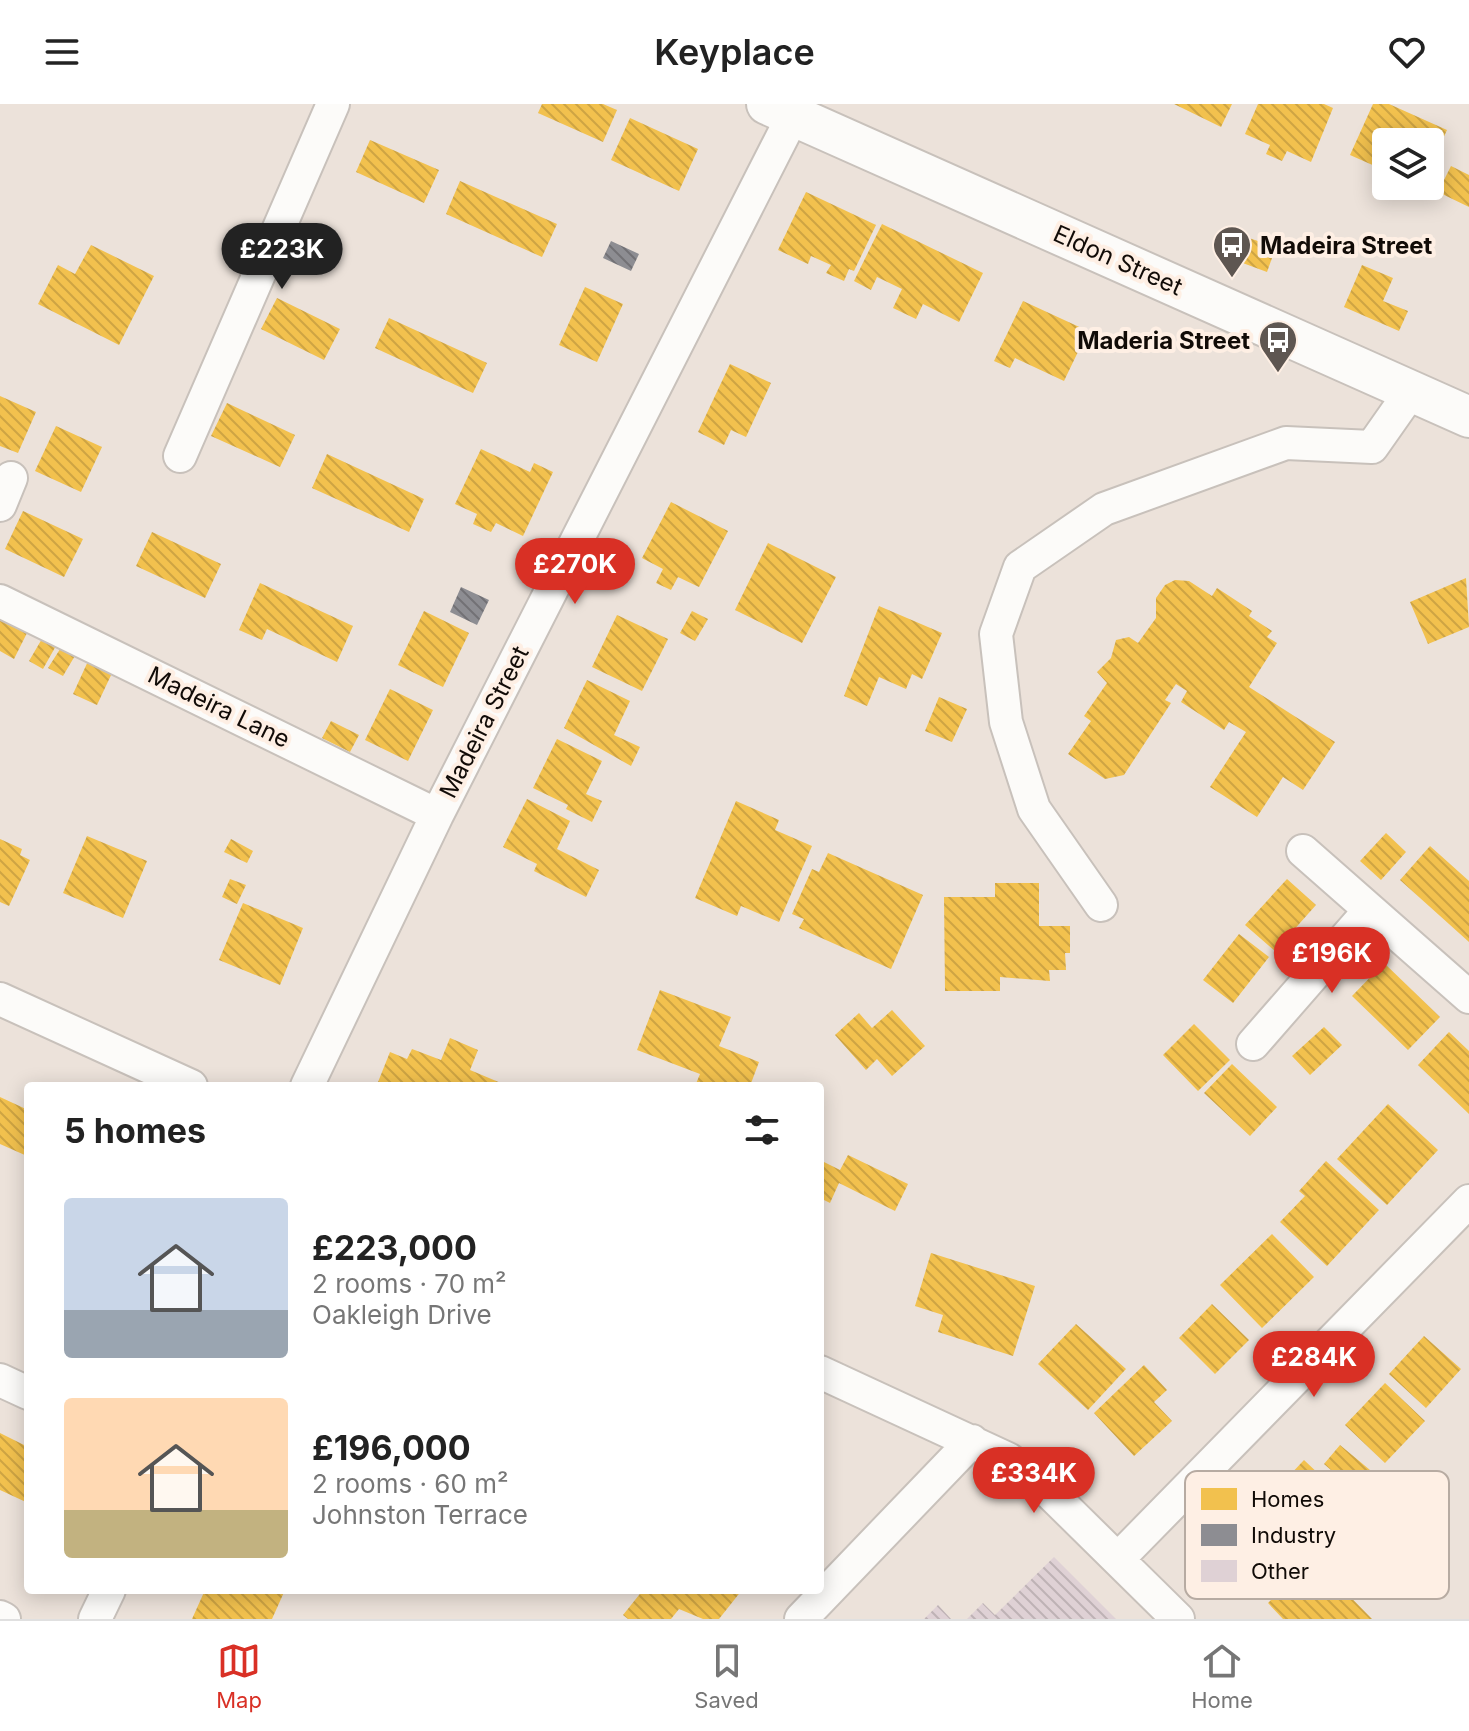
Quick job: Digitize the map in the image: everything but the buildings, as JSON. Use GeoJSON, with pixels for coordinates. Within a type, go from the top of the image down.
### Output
{"type":"FeatureCollection","features":[{"type":"Feature","properties":{"kind":"main road","name":"Eldon Street"},"geometry":{"type":"LineString","coordinates":[[786,108],[1469,417]]}},
{"type":"Feature","properties":{"kind":"street"},"geometry":{"type":"LineString","coordinates":[[180,456],[333,104]]}},
{"type":"Feature","properties":{"kind":"street","name":"Madeira Street"},"geometry":{"type":"LineString","coordinates":[[309,1082],[437,815],[786,108]]}},
{"type":"Feature","properties":{"kind":"street"},"geometry":{"type":"LineString","coordinates":[[1101,905],[1034,809],[1006,722],[996,634],[1020,567],[1104,509],[1286,443],[1372,447],[1412,390]]}},
{"type":"Feature","properties":{"kind":"street","name":"Madeira Lane"},"geometry":{"type":"LineString","coordinates":[[0,601],[437,815]]}},
{"type":"Feature","properties":{"kind":"street"},"geometry":{"type":"LineString","coordinates":[[1303,851],[1469,997]]}},
{"type":"Feature","properties":{"kind":"street"},"geometry":{"type":"LineString","coordinates":[[1253,1044],[1370,910]]}},
{"type":"Feature","properties":{"kind":"street"},"geometry":{"type":"LineString","coordinates":[[0,999],[182,1082]]}},
{"type":"Feature","properties":{"kind":"street"},"geometry":{"type":"LineString","coordinates":[[1204,1471],[1469,1201]]}},
{"type":"Feature","properties":{"kind":"street"},"geometry":{"type":"LineString","coordinates":[[824,1374],[1008,1459],[1040,1483],[1178,1619]]}},
{"type":"Feature","properties":{"kind":"street"},"geometry":{"type":"LineString","coordinates":[[0,1380],[24,1391]]}},
{"type":"Feature","properties":{"kind":"street"},"geometry":{"type":"LineString","coordinates":[[801,1619],[972,1441]]}},
{"type":"Feature","properties":{"kind":"street"},"geometry":{"type":"LineString","coordinates":[[1119,1558],[1185,1491]]}},
{"type":"Feature","properties":{"kind":"street"},"geometry":{"type":"LineString","coordinates":[[95,1619],[107,1594]]}},
{"type":"Feature","properties":{"kind":"place","name":"Madeira Street"},"geometry":{"type":"Point","coordinates":[1232,279]}},
{"type":"Feature","properties":{"kind":"place","name":"Maderia Street"},"geometry":{"type":"Point","coordinates":[1278,374]}}]}
